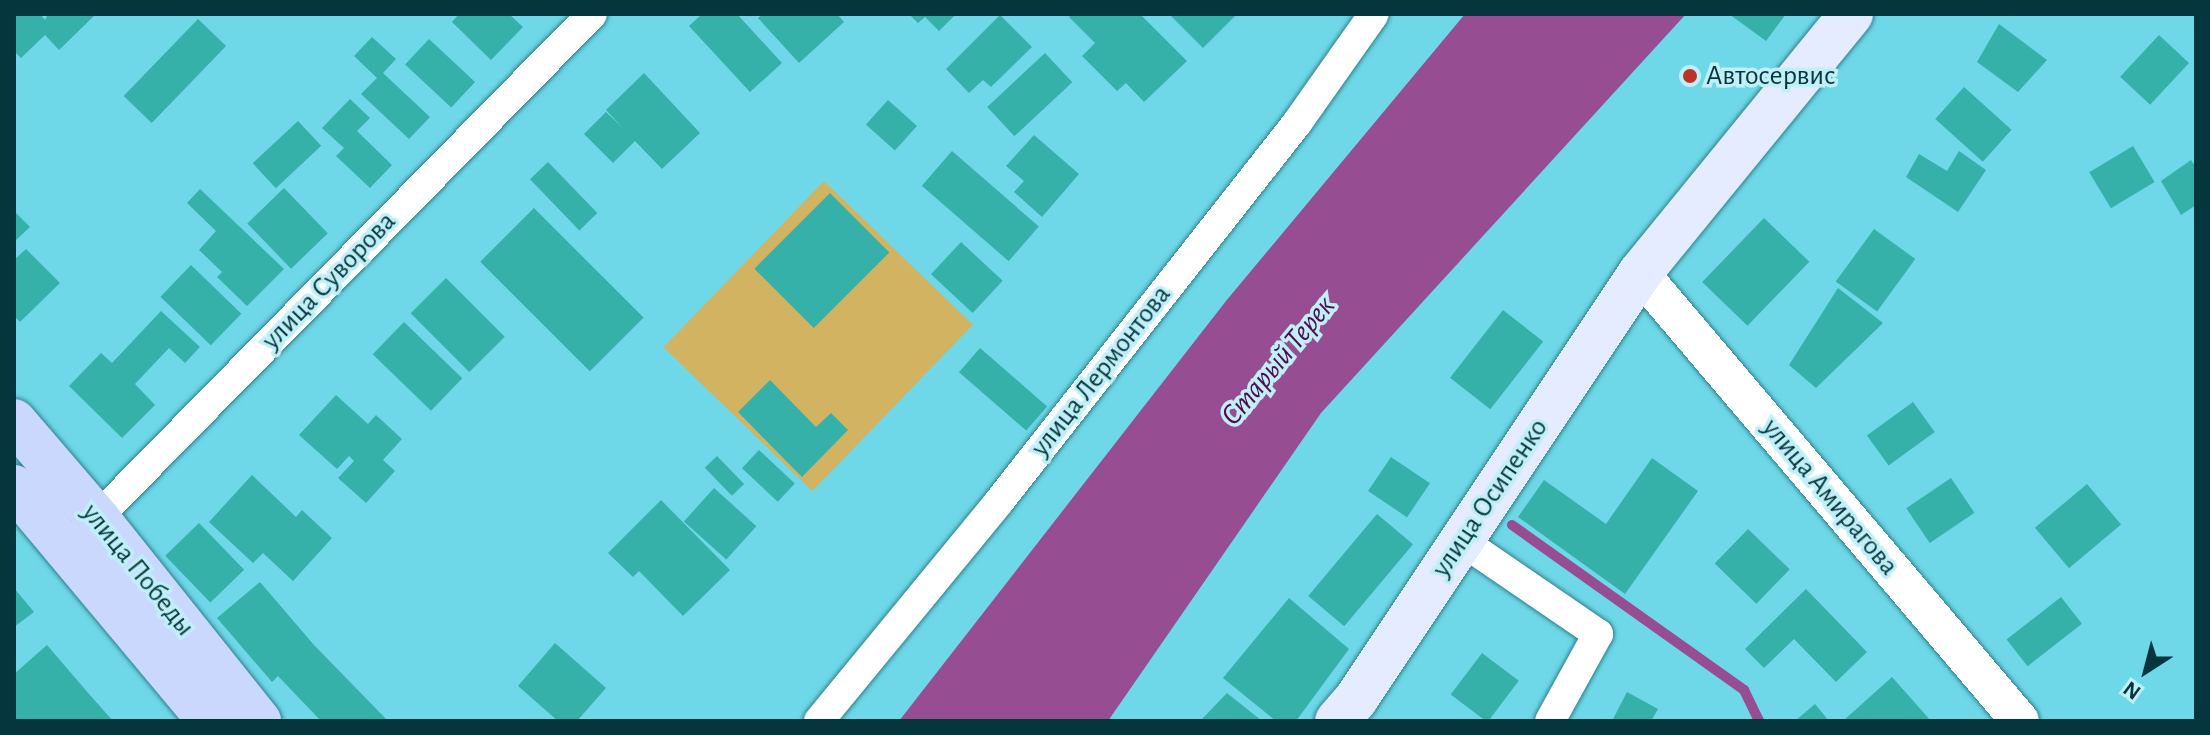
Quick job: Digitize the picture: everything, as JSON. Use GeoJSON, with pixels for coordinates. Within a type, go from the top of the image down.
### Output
{"type":"FeatureCollection","features":[{"type":"Feature","properties":{"kind":"main road","name":"улица Осипенко"},"geometry":{"type":"LineString","coordinates":[[1337,721],[1356,699],[1640,273],[1851,14]]}},
{"type":"Feature","properties":{"kind":"main road","name":"улица Победы"},"geometry":{"type":"LineString","coordinates":[[14,421],[97,518],[259,721]]}},
{"type":"Feature","properties":{"kind":"main road","name":"улица Победы"},"geometry":{"type":"LineString","coordinates":[[14,487],[210,721]]}},
{"type":"Feature","properties":{"kind":"street","name":"улица Суворова"},"geometry":{"type":"LineString","coordinates":[[67,549],[592,14]]}},
{"type":"Feature","properties":{"kind":"street","name":"улица Лермонтова"},"geometry":{"type":"LineString","coordinates":[[819,721],[998,503],[1287,135],[1374,14]]}},
{"type":"Feature","properties":{"kind":"street","name":"улица Амирагова"},"geometry":{"type":"LineString","coordinates":[[1640,273],[2020,721]]}},
{"type":"Feature","properties":{"kind":"street"},"geometry":{"type":"LineString","coordinates":[[1462,541],[1598,634],[1550,721]]}},
{"type":"Feature","properties":{"kind":"shaded area"},"geometry":{"type":"Polygon","coordinates":[[[824,181],[973,325],[812,491],[664,347],[824,181]]]}},
{"type":"Feature","properties":{"kind":"water","name":"Старый Терек"},"geometry":{"type":"Polygon","coordinates":[[[1465,14],[1686,14],[1321,413],[1108,721],[899,721],[1226,301],[1465,14]]]}},
{"type":"Feature","properties":{"kind":"building"},"geometry":{"type":"Polygon","coordinates":[[[14,14],[40,14],[45,20],[48,14],[96,14],[59,50],[45,35],[21,58],[14,51],[14,14]]]}},
{"type":"Feature","properties":{"kind":"building"},"geometry":{"type":"Polygon","coordinates":[[[459,14],[509,14],[523,27],[491,60],[452,22],[459,14]]]}},
{"type":"Feature","properties":{"kind":"building"},"geometry":{"type":"Polygon","coordinates":[[[702,14],[737,14],[782,63],[750,92],[689,26],[702,14]]]}},
{"type":"Feature","properties":{"kind":"building"},"geometry":{"type":"Polygon","coordinates":[[[763,14],[837,14],[844,22],[799,63],[758,18],[763,14]]]}},
{"type":"Feature","properties":{"kind":"building"},"geometry":{"type":"Polygon","coordinates":[[[909,14],[956,14],[939,31],[925,17],[918,23],[909,14]]]}},
{"type":"Feature","properties":{"kind":"building"},"geometry":{"type":"Polygon","coordinates":[[[1072,14],[1140,14],[1187,61],[1144,102],[1126,83],[1117,91],[1082,56],[1095,43],[1069,17],[1072,14]]]}},
{"type":"Feature","properties":{"kind":"building"},"geometry":{"type":"Polygon","coordinates":[[[1169,14],[1237,14],[1203,48],[1169,14]]]}},
{"type":"Feature","properties":{"kind":"building"},"geometry":{"type":"Polygon","coordinates":[[[1729,14],[1786,14],[1766,41],[1729,14]]]}},
{"type":"Feature","properties":{"kind":"building"},"geometry":{"type":"Polygon","coordinates":[[[1000,15],[1032,47],[991,87],[983,80],[969,93],[946,69],[1000,15]]]}},
{"type":"Feature","properties":{"kind":"building"},"geometry":{"type":"Polygon","coordinates":[[[198,19],[226,46],[152,123],[124,96],[198,19]]]}},
{"type":"Feature","properties":{"kind":"building"},"geometry":{"type":"Polygon","coordinates":[[[1999,24],[2047,60],[2018,92],[1977,62],[1999,24]]]}},
{"type":"Feature","properties":{"kind":"building"},"geometry":{"type":"Polygon","coordinates":[[[2159,35],[2189,63],[2150,105],[2120,77],[2159,35]]]}},
{"type":"Feature","properties":{"kind":"building"},"geometry":{"type":"Polygon","coordinates":[[[372,37],[396,59],[383,73],[430,117],[409,139],[361,94],[377,78],[354,56],[372,37]]]}},
{"type":"Feature","properties":{"kind":"building"},"geometry":{"type":"Polygon","coordinates":[[[429,39],[475,82],[451,108],[405,65],[429,39]]]}},
{"type":"Feature","properties":{"kind":"building"},"geometry":{"type":"Polygon","coordinates":[[[1045,53],[1072,82],[1015,136],[987,107],[1045,53]]]}},
{"type":"Feature","properties":{"kind":"building"},"geometry":{"type":"Polygon","coordinates":[[[644,73],[700,133],[662,169],[635,141],[613,163],[584,134],[606,112],[623,128],[606,110],[644,73]]]}},
{"type":"Feature","properties":{"kind":"building"},"geometry":{"type":"Polygon","coordinates":[[[1964,87],[2012,130],[1983,162],[1935,119],[1964,87]]]}},
{"type":"Feature","properties":{"kind":"building"},"geometry":{"type":"Polygon","coordinates":[[[350,99],[370,118],[357,131],[392,165],[370,188],[336,156],[344,148],[322,128],[350,99]]]}},
{"type":"Feature","properties":{"kind":"building"},"geometry":{"type":"Polygon","coordinates":[[[888,100],[917,126],[895,151],[866,125],[888,100]]]}},
{"type":"Feature","properties":{"kind":"building"},"geometry":{"type":"Polygon","coordinates":[[[298,121],[321,146],[276,188],[253,163],[298,121]]]}},
{"type":"Feature","properties":{"kind":"building"},"geometry":{"type":"Polygon","coordinates":[[[1034,135],[1079,174],[1042,217],[1014,192],[1024,181],[1006,166],[1034,135]]]}},
{"type":"Feature","properties":{"kind":"building"},"geometry":{"type":"Polygon","coordinates":[[[2133,146],[2155,182],[2111,208],[2089,172],[2133,146]]]}},
{"type":"Feature","properties":{"kind":"building"},"geometry":{"type":"Polygon","coordinates":[[[952,151],[1039,226],[1009,261],[922,186],[952,151]]]}},
{"type":"Feature","properties":{"kind":"building"},"geometry":{"type":"Polygon","coordinates":[[[1959,151],[1986,170],[1958,212],[1906,177],[1919,154],[1947,171],[1959,151]]]}},
{"type":"Feature","properties":{"kind":"building"},"geometry":{"type":"Polygon","coordinates":[[[2191,160],[2196,168],[2196,205],[2181,215],[2161,181],[2191,160]]]}},
{"type":"Feature","properties":{"kind":"building"},"geometry":{"type":"Polygon","coordinates":[[[548,162],[597,213],[579,230],[530,179],[548,162]]]}},
{"type":"Feature","properties":{"kind":"building"},"geometry":{"type":"Polygon","coordinates":[[[284,188],[328,233],[291,269],[247,223],[284,188]]]}},
{"type":"Feature","properties":{"kind":"building"},"geometry":{"type":"Polygon","coordinates":[[[200,189],[284,269],[247,306],[217,277],[222,272],[199,250],[216,231],[187,203],[200,189]]]}},
{"type":"Feature","properties":{"kind":"building"},"geometry":{"type":"Polygon","coordinates":[[[830,193],[889,252],[814,328],[754,269],[830,193]]]}},
{"type":"Feature","properties":{"kind":"building"},"geometry":{"type":"Polygon","coordinates":[[[534,208],[644,318],[590,371],[480,262],[534,208]]]}},
{"type":"Feature","properties":{"kind":"building"},"geometry":{"type":"Polygon","coordinates":[[[14,211],[30,227],[14,242],[14,211]]]}},
{"type":"Feature","properties":{"kind":"building"},"geometry":{"type":"Polygon","coordinates":[[[1764,218],[1809,262],[1747,326],[1702,282],[1764,218]]]}},
{"type":"Feature","properties":{"kind":"building"},"geometry":{"type":"Polygon","coordinates":[[[1874,229],[1915,259],[1877,312],[1836,282],[1874,229]]]}},
{"type":"Feature","properties":{"kind":"building"},"geometry":{"type":"Polygon","coordinates":[[[961,242],[1003,281],[973,313],[931,274],[961,242]]]}},
{"type":"Feature","properties":{"kind":"building"},"geometry":{"type":"Polygon","coordinates":[[[26,249],[60,283],[20,322],[14,316],[14,260],[26,249]]]}},
{"type":"Feature","properties":{"kind":"building"},"geometry":{"type":"Polygon","coordinates":[[[191,265],[241,314],[211,345],[160,297],[191,265]]]}},
{"type":"Feature","properties":{"kind":"building"},"geometry":{"type":"Polygon","coordinates":[[[446,278],[505,337],[469,372],[411,313],[446,278]]]}},
{"type":"Feature","properties":{"kind":"building"},"geometry":{"type":"Polygon","coordinates":[[[1838,288],[1883,323],[1816,388],[1789,365],[1838,288]]]}},
{"type":"Feature","properties":{"kind":"building"},"geometry":{"type":"Polygon","coordinates":[[[1503,310],[1543,341],[1490,409],[1450,378],[1503,310]]]}},
{"type":"Feature","properties":{"kind":"building"},"geometry":{"type":"Polygon","coordinates":[[[161,311],[200,347],[185,363],[169,348],[135,384],[155,405],[122,438],[69,386],[101,353],[112,363],[161,311]]]}},
{"type":"Feature","properties":{"kind":"building"},"geometry":{"type":"Polygon","coordinates":[[[404,322],[462,378],[431,411],[373,354],[404,322]]]}},
{"type":"Feature","properties":{"kind":"building"},"geometry":{"type":"Polygon","coordinates":[[[980,348],[1047,406],[1026,431],[959,372],[980,348]]]}},
{"type":"Feature","properties":{"kind":"building"},"geometry":{"type":"Polygon","coordinates":[[[770,380],[816,427],[831,413],[848,430],[802,477],[738,412],[770,380]]]}},
{"type":"Feature","properties":{"kind":"building"},"geometry":{"type":"Polygon","coordinates":[[[336,395],[368,424],[376,415],[402,439],[383,460],[395,471],[366,503],[338,478],[354,461],[349,456],[337,469],[299,435],[336,395]]]}},
{"type":"Feature","properties":{"kind":"building"},"geometry":{"type":"Polygon","coordinates":[[[1913,402],[1935,432],[1889,465],[1867,436],[1913,402]]]}},
{"type":"Feature","properties":{"kind":"building"},"geometry":{"type":"Polygon","coordinates":[[[759,450],[795,483],[778,502],[742,468],[759,450]]]}},
{"type":"Feature","properties":{"kind":"building"},"geometry":{"type":"Polygon","coordinates":[[[717,456],[744,484],[732,496],[705,468],[717,456]]]}},
{"type":"Feature","properties":{"kind":"building"},"geometry":{"type":"Polygon","coordinates":[[[1391,457],[1430,483],[1407,517],[1368,491],[1391,457]]]}},
{"type":"Feature","properties":{"kind":"building"},"geometry":{"type":"Polygon","coordinates":[[[1652,458],[1698,491],[1625,594],[1518,517],[1544,480],[1606,524],[1652,458]]]}},
{"type":"Feature","properties":{"kind":"building"},"geometry":{"type":"Polygon","coordinates":[[[252,475],[296,517],[302,510],[332,538],[293,581],[263,553],[253,563],[209,522],[252,475]]]}},
{"type":"Feature","properties":{"kind":"building"},"geometry":{"type":"Polygon","coordinates":[[[1951,478],[1974,513],[1930,543],[1906,508],[1951,478]]]}},
{"type":"Feature","properties":{"kind":"building"},"geometry":{"type":"Polygon","coordinates":[[[2087,484],[2121,525],[2069,568],[2035,528],[2087,484]]]}},
{"type":"Feature","properties":{"kind":"building"},"geometry":{"type":"Polygon","coordinates":[[[714,488],[756,526],[726,560],[684,521],[714,488]]]}},
{"type":"Feature","properties":{"kind":"building"},"geometry":{"type":"Polygon","coordinates":[[[661,500],[730,570],[683,616],[639,571],[633,577],[608,553],[661,500]]]}},
{"type":"Feature","properties":{"kind":"building"},"geometry":{"type":"Polygon","coordinates":[[[1377,514],[1413,544],[1344,626],[1308,596],[1377,514]]]}},
{"type":"Feature","properties":{"kind":"building"},"geometry":{"type":"Polygon","coordinates":[[[199,523],[244,570],[210,602],[165,556],[199,523]]]}},
{"type":"Feature","properties":{"kind":"building"},"geometry":{"type":"Polygon","coordinates":[[[1748,529],[1790,569],[1756,604],[1715,564],[1748,529]]]}},
{"type":"Feature","properties":{"kind":"building"},"geometry":{"type":"Polygon","coordinates":[[[260,582],[314,645],[388,721],[321,721],[278,676],[272,682],[217,618],[260,582]]]}},
{"type":"Feature","properties":{"kind":"building"},"geometry":{"type":"Polygon","coordinates":[[[14,588],[34,612],[14,627],[14,588]]]}},
{"type":"Feature","properties":{"kind":"building"},"geometry":{"type":"Polygon","coordinates":[[[1806,589],[1867,652],[1836,682],[1794,639],[1764,668],[1745,649],[1806,589]]]}},
{"type":"Feature","properties":{"kind":"building"},"geometry":{"type":"Polygon","coordinates":[[[2061,597],[2082,624],[2028,666],[2007,639],[2061,597]]]}},
{"type":"Feature","properties":{"kind":"building"},"geometry":{"type":"Polygon","coordinates":[[[1289,598],[1349,649],[1296,721],[1276,721],[1223,678],[1289,598]]]}},
{"type":"Feature","properties":{"kind":"building"},"geometry":{"type":"Polygon","coordinates":[[[555,643],[606,688],[577,721],[558,721],[518,686],[555,643]]]}},
{"type":"Feature","properties":{"kind":"building"},"geometry":{"type":"Polygon","coordinates":[[[47,645],[113,721],[14,721],[14,674],[47,645]]]}},
{"type":"Feature","properties":{"kind":"building"},"geometry":{"type":"Polygon","coordinates":[[[1482,653],[1519,681],[1488,721],[1451,695],[1482,653]]]}},
{"type":"Feature","properties":{"kind":"building"},"geometry":{"type":"Polygon","coordinates":[[[1892,677],[1931,721],[1843,721],[1892,677]]]}},
{"type":"Feature","properties":{"kind":"building"},"geometry":{"type":"Polygon","coordinates":[[[1627,692],[1658,709],[1651,721],[1612,721],[1627,692]]]}},
{"type":"Feature","properties":{"kind":"building"},"geometry":{"type":"Polygon","coordinates":[[[1227,693],[1262,721],[1200,721],[1227,693]]]}},
{"type":"Feature","properties":{"kind":"building"},"geometry":{"type":"Polygon","coordinates":[[[1815,704],[1829,721],[1795,721],[1815,704]]]}},
{"type":"Feature","properties":{"kind":"waterway"},"geometry":{"type":"LineString","coordinates":[[1512,525],[1744,690],[1759,721]]}},
{"type":"Feature","properties":{"kind":"place","name":"Автосервис"},"geometry":{"type":"Point","coordinates":[1690,76]}}]}
